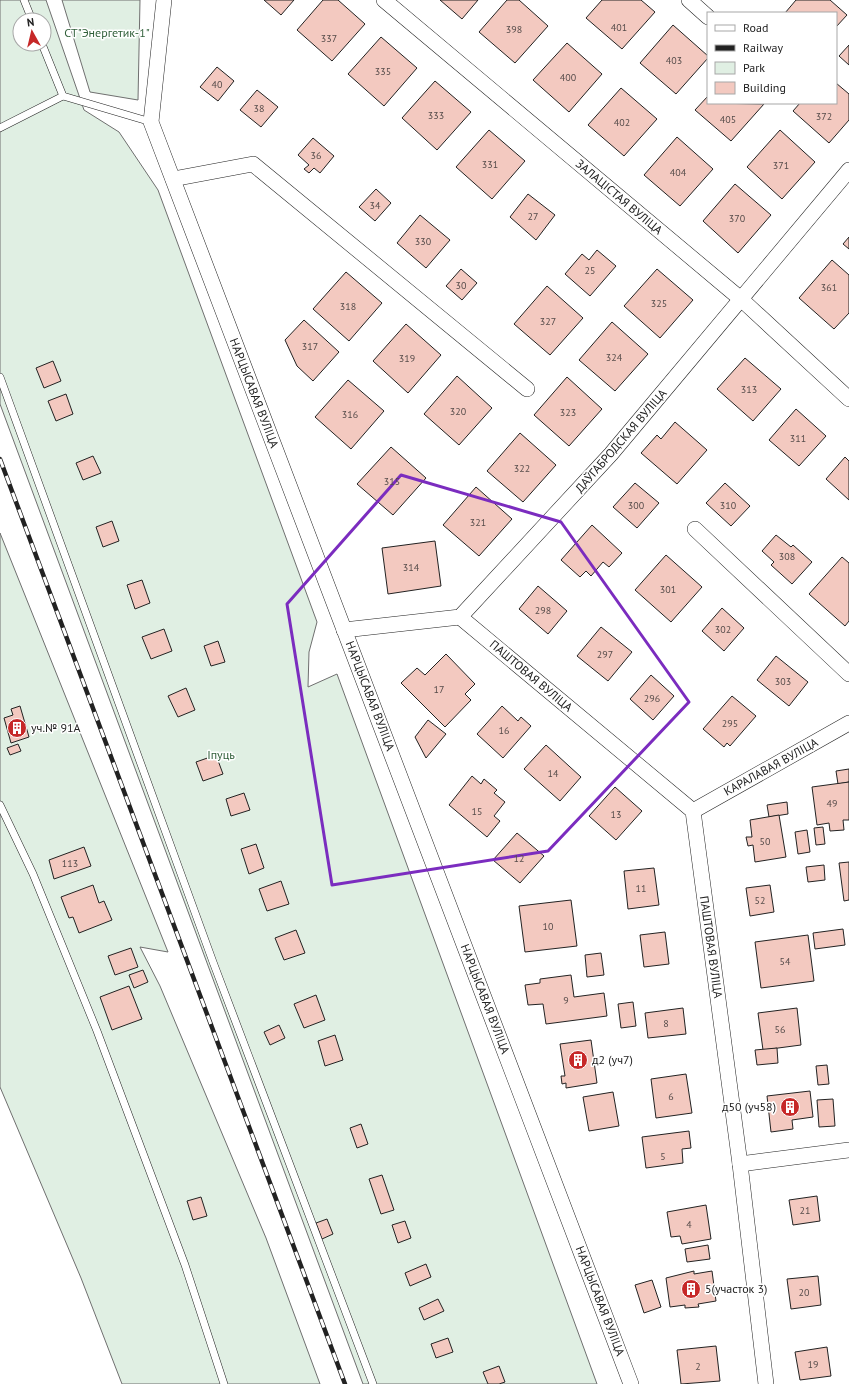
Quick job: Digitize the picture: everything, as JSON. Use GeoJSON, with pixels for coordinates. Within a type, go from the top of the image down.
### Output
{"type":"FeatureCollection","features":[{"type":"Feature","properties":{"kind":"street","name":"НАРЦЫСАВАЯ ВУЛІЦА"},"geometry":{"type":"LineString","coordinates":[[164,0],[151,122],[631,1384]]}},
{"type":"Feature","properties":{"kind":"street","name":"ЗАЛАЦІСТАЯ ВУЛІЦА"},"geometry":{"type":"LineString","coordinates":[[384,0],[742,300],[849,399]]}},
{"type":"Feature","properties":{"kind":"street"},"geometry":{"type":"LineString","coordinates":[[688,0],[707,16]]}},
{"type":"Feature","properties":{"kind":"street"},"geometry":{"type":"LineString","coordinates":[[173,179],[253,164],[527,389]]}},
{"type":"Feature","properties":{"kind":"street","name":"ДАЎГАБРОДСКАЯ ВУЛІЦА"},"geometry":{"type":"LineString","coordinates":[[460,617],[612,454],[849,170]]}},
{"type":"Feature","properties":{"kind":"street"},"geometry":{"type":"LineString","coordinates":[[695,529],[849,674]]}},
{"type":"Feature","properties":{"kind":"street"},"geometry":{"type":"LineString","coordinates":[[344,630],[460,617]]}},
{"type":"Feature","properties":{"kind":"street","name":"ПАШТОВАЯ ВУЛІЦА"},"geometry":{"type":"LineString","coordinates":[[460,617],[693,811],[740,1164],[766,1384]]}},
{"type":"Feature","properties":{"kind":"street","name":"КАРАЛАВАЯ ВУЛІЦА"},"geometry":{"type":"LineString","coordinates":[[693,811],[849,723]]}},
{"type":"Feature","properties":{"kind":"street"},"geometry":{"type":"LineString","coordinates":[[740,1164],[849,1150]]}},
{"type":"Feature","properties":{"kind":"lane"},"geometry":{"type":"LineString","coordinates":[[24,0],[29,12]]}},
{"type":"Feature","properties":{"kind":"lane"},"geometry":{"type":"LineString","coordinates":[[45,52],[63,96]]}},
{"type":"Feature","properties":{"kind":"lane"},"geometry":{"type":"LineString","coordinates":[[0,128],[63,96],[151,122]]}},
{"type":"Feature","properties":{"kind":"lane"},"geometry":{"type":"LineString","coordinates":[[0,377],[213,962],[373,1384]]}},
{"type":"Feature","properties":{"kind":"lane"},"geometry":{"type":"LineString","coordinates":[[0,805],[33,874],[97,1031],[186,1266],[224,1384]]}},
{"type":"Feature","properties":{"kind":"highlighted area"},"geometry":{"type":"Polygon","coordinates":[[[401,475],[561,522],[689,702],[548,851],[332,885],[287,604],[401,475]]]}},
{"type":"Feature","properties":{"kind":"green space","name":"Іпуць"},"geometry":{"type":"Polygon","coordinates":[[[0,0],[46,0],[50,12],[12,12],[12,52],[52,52],[52,17],[84,110],[119,132],[158,190],[317,622],[309,652],[308,687],[337,674],[597,1384],[363,1384],[0,404],[0,0]]]}},
{"type":"Feature","properties":{"kind":"green space","name":"СТ\"Энергетик-1\""},"geometry":{"type":"Polygon","coordinates":[[[62,0],[140,0],[138,100],[90,92],[62,0]]]}},
{"type":"Feature","properties":{"kind":"green space"},"geometry":{"type":"Polygon","coordinates":[[[0,533],[168,952],[140,947],[160,986],[266,1238],[320,1384],[122,1384],[81,1278],[0,1087],[0,533]]]}},
{"type":"Feature","properties":{"kind":"building"},"geometry":{"type":"Polygon","coordinates":[[[264,0],[294,0],[281,15],[264,0]]]}},
{"type":"Feature","properties":{"kind":"building"},"geometry":{"type":"Polygon","coordinates":[[[323,0],[338,0],[365,24],[332,61],[297,30],[323,0]]]}},
{"type":"Feature","properties":{"kind":"building"},"geometry":{"type":"Polygon","coordinates":[[[440,0],[478,0],[462,19],[440,0]]]}},
{"type":"Feature","properties":{"kind":"building"},"geometry":{"type":"Polygon","coordinates":[[[507,0],[519,0],[548,26],[515,63],[479,32],[507,0]]]}},
{"type":"Feature","properties":{"kind":"building"},"geometry":{"type":"Polygon","coordinates":[[[602,0],[641,0],[655,12],[622,49],[586,18],[602,0]]]}},
{"type":"Feature","properties":{"kind":"building"},"geometry":{"type":"Polygon","coordinates":[[[796,0],[830,0],[847,15],[837,26],[837,12],[786,12],[796,0]]]}},
{"type":"Feature","properties":{"kind":"building"},"geometry":{"type":"Polygon","coordinates":[[[673,25],[707,55],[707,59],[676,94],[640,63],[673,25]]]}},
{"type":"Feature","properties":{"kind":"building"},"geometry":{"type":"Polygon","coordinates":[[[381,37],[417,68],[384,106],[348,74],[381,37]]]}},
{"type":"Feature","properties":{"kind":"building"},"geometry":{"type":"Polygon","coordinates":[[[567,43],[602,74],[569,112],[533,80],[567,43]]]}},
{"type":"Feature","properties":{"kind":"building"},"geometry":{"type":"Polygon","coordinates":[[[849,45],[849,65],[839,56],[849,45]]]}},
{"type":"Feature","properties":{"kind":"building"},"geometry":{"type":"Polygon","coordinates":[[[217,67],[234,81],[218,101],[200,87],[217,67]]]}},
{"type":"Feature","properties":{"kind":"building"},"geometry":{"type":"Polygon","coordinates":[[[435,81],[471,112],[437,150],[402,118],[435,81]]]}},
{"type":"Feature","properties":{"kind":"building"},"geometry":{"type":"Polygon","coordinates":[[[837,84],[849,94],[849,120],[829,143],[793,111],[799,104],[837,104],[837,84]]]}},
{"type":"Feature","properties":{"kind":"building"},"geometry":{"type":"Polygon","coordinates":[[[621,88],[657,119],[624,156],[588,125],[621,88]]]}},
{"type":"Feature","properties":{"kind":"building"},"geometry":{"type":"Polygon","coordinates":[[[257,90],[278,107],[261,127],[240,110],[257,90]]]}},
{"type":"Feature","properties":{"kind":"building"},"geometry":{"type":"Polygon","coordinates":[[[707,97],[707,104],[764,104],[731,141],[695,110],[707,97]]]}},
{"type":"Feature","properties":{"kind":"building"},"geometry":{"type":"Polygon","coordinates":[[[489,130],[525,161],[492,199],[456,167],[489,130]]]}},
{"type":"Feature","properties":{"kind":"building"},"geometry":{"type":"Polygon","coordinates":[[[780,130],[815,162],[782,199],[747,167],[780,130]]]}},
{"type":"Feature","properties":{"kind":"building"},"geometry":{"type":"Polygon","coordinates":[[[677,137],[713,169],[680,206],[644,175],[677,137]]]}},
{"type":"Feature","properties":{"kind":"building"},"geometry":{"type":"Polygon","coordinates":[[[313,138],[334,156],[320,173],[314,168],[309,173],[304,169],[309,165],[298,155],[313,138]]]}},
{"type":"Feature","properties":{"kind":"building"},"geometry":{"type":"Polygon","coordinates":[[[735,184],[771,215],[738,253],[703,221],[735,184]]]}},
{"type":"Feature","properties":{"kind":"building"},"geometry":{"type":"Polygon","coordinates":[[[376,189],[391,203],[375,221],[359,207],[376,189]]]}},
{"type":"Feature","properties":{"kind":"building"},"geometry":{"type":"Polygon","coordinates":[[[528,194],[555,215],[536,240],[510,217],[528,194]]]}},
{"type":"Feature","properties":{"kind":"building"},"geometry":{"type":"Polygon","coordinates":[[[420,215],[450,240],[426,268],[397,243],[420,215]]]}},
{"type":"Feature","properties":{"kind":"building"},"geometry":{"type":"Polygon","coordinates":[[[849,237],[849,249],[843,244],[849,237]]]}},
{"type":"Feature","properties":{"kind":"building"},"geometry":{"type":"Polygon","coordinates":[[[597,250],[616,266],[590,296],[565,274],[582,254],[589,260],[597,250]]]}},
{"type":"Feature","properties":{"kind":"building"},"geometry":{"type":"Polygon","coordinates":[[[832,260],[849,275],[849,313],[834,329],[799,298],[832,260]]]}},
{"type":"Feature","properties":{"kind":"building"},"geometry":{"type":"Polygon","coordinates":[[[461,269],[477,283],[462,300],[446,286],[461,269]]]}},
{"type":"Feature","properties":{"kind":"building"},"geometry":{"type":"Polygon","coordinates":[[[657,269],[693,300],[660,338],[624,306],[657,269]]]}},
{"type":"Feature","properties":{"kind":"building"},"geometry":{"type":"Polygon","coordinates":[[[346,272],[382,303],[349,341],[313,309],[346,272]]]}},
{"type":"Feature","properties":{"kind":"building"},"geometry":{"type":"Polygon","coordinates":[[[547,286],[583,318],[550,355],[514,324],[547,286]]]}},
{"type":"Feature","properties":{"kind":"building"},"geometry":{"type":"Polygon","coordinates":[[[304,320],[339,352],[313,381],[297,366],[285,340],[304,320]]]}},
{"type":"Feature","properties":{"kind":"building"},"geometry":{"type":"Polygon","coordinates":[[[612,322],[648,354],[615,391],[579,360],[612,322]]]}},
{"type":"Feature","properties":{"kind":"building"},"geometry":{"type":"Polygon","coordinates":[[[406,324],[441,355],[408,393],[373,361],[406,324]]]}},
{"type":"Feature","properties":{"kind":"building"},"geometry":{"type":"Polygon","coordinates":[[[745,358],[781,389],[753,421],[717,389],[745,358]]]}},
{"type":"Feature","properties":{"kind":"building"},"geometry":{"type":"Polygon","coordinates":[[[53,361],[61,381],[44,388],[36,368],[53,361]]]}},
{"type":"Feature","properties":{"kind":"building"},"geometry":{"type":"Polygon","coordinates":[[[457,376],[492,408],[459,445],[424,414],[457,376]]]}},
{"type":"Feature","properties":{"kind":"building"},"geometry":{"type":"Polygon","coordinates":[[[567,377],[602,409],[569,446],[534,415],[567,377]]]}},
{"type":"Feature","properties":{"kind":"building"},"geometry":{"type":"Polygon","coordinates":[[[348,380],[384,411],[351,449],[315,417],[348,380]]]}},
{"type":"Feature","properties":{"kind":"building"},"geometry":{"type":"Polygon","coordinates":[[[66,394],[73,414],[56,421],[48,401],[66,394]]]}},
{"type":"Feature","properties":{"kind":"building"},"geometry":{"type":"Polygon","coordinates":[[[796,409],[826,436],[799,466],[769,440],[796,409]]]}},
{"type":"Feature","properties":{"kind":"building"},"geometry":{"type":"Polygon","coordinates":[[[675,422],[707,450],[677,484],[641,453],[657,435],[661,439],[675,422]]]}},
{"type":"Feature","properties":{"kind":"building"},"geometry":{"type":"Polygon","coordinates":[[[520,433],[556,465],[523,502],[487,471],[520,433]]]}},
{"type":"Feature","properties":{"kind":"building"},"geometry":{"type":"Polygon","coordinates":[[[391,447],[426,478],[393,515],[357,484],[391,447]]]}},
{"type":"Feature","properties":{"kind":"building"},"geometry":{"type":"Polygon","coordinates":[[[93,456],[101,473],[83,480],[76,463],[93,456]]]}},
{"type":"Feature","properties":{"kind":"building"},"geometry":{"type":"Polygon","coordinates":[[[845,457],[849,461],[849,500],[826,479],[845,457]]]}},
{"type":"Feature","properties":{"kind":"building"},"geometry":{"type":"Polygon","coordinates":[[[635,483],[659,503],[637,528],[613,507],[635,483]]]}},
{"type":"Feature","properties":{"kind":"building"},"geometry":{"type":"Polygon","coordinates":[[[725,483],[750,506],[731,526],[706,503],[725,483]]]}},
{"type":"Feature","properties":{"kind":"building"},"geometry":{"type":"Polygon","coordinates":[[[476,487],[512,519],[479,556],[443,525],[476,487]]]}},
{"type":"Feature","properties":{"kind":"building"},"geometry":{"type":"Polygon","coordinates":[[[112,521],[119,541],[103,547],[96,527],[112,521]]]}},
{"type":"Feature","properties":{"kind":"building"},"geometry":{"type":"Polygon","coordinates":[[[592,525],[622,553],[609,567],[603,562],[591,576],[586,571],[580,577],[561,560],[592,525]]]}},
{"type":"Feature","properties":{"kind":"building"},"geometry":{"type":"Polygon","coordinates":[[[776,535],[791,547],[793,545],[812,562],[792,584],[771,565],[774,562],[762,551],[776,535]]]}},
{"type":"Feature","properties":{"kind":"building"},"geometry":{"type":"Polygon","coordinates":[[[435,541],[441,586],[388,594],[382,548],[435,541]]]}},
{"type":"Feature","properties":{"kind":"building"},"geometry":{"type":"Polygon","coordinates":[[[666,555],[702,587],[671,622],[635,590],[666,555]]]}},
{"type":"Feature","properties":{"kind":"building"},"geometry":{"type":"Polygon","coordinates":[[[842,557],[849,563],[849,621],[845,626],[809,594],[842,557]]]}},
{"type":"Feature","properties":{"kind":"building"},"geometry":{"type":"Polygon","coordinates":[[[142,580],[150,603],[135,609],[127,585],[142,580]]]}},
{"type":"Feature","properties":{"kind":"building"},"geometry":{"type":"Polygon","coordinates":[[[538,586],[567,611],[548,634],[519,609],[538,586]]]}},
{"type":"Feature","properties":{"kind":"building"},"geometry":{"type":"Polygon","coordinates":[[[722,608],[744,628],[724,651],[702,631],[722,608]]]}},
{"type":"Feature","properties":{"kind":"building"},"geometry":{"type":"Polygon","coordinates":[[[601,627],[632,652],[608,681],[577,656],[601,627]]]}},
{"type":"Feature","properties":{"kind":"building"},"geometry":{"type":"Polygon","coordinates":[[[164,629],[172,651],[151,659],[142,637],[164,629]]]}},
{"type":"Feature","properties":{"kind":"building"},"geometry":{"type":"Polygon","coordinates":[[[218,641],[225,662],[211,666],[204,646],[218,641]]]}},
{"type":"Feature","properties":{"kind":"building"},"geometry":{"type":"Polygon","coordinates":[[[446,654],[475,684],[465,694],[471,700],[445,727],[401,683],[417,668],[425,675],[446,654]]]}},
{"type":"Feature","properties":{"kind":"building"},"geometry":{"type":"Polygon","coordinates":[[[776,656],[808,682],[789,706],[757,680],[776,656]]]}},
{"type":"Feature","properties":{"kind":"building"},"geometry":{"type":"Polygon","coordinates":[[[651,675],[674,696],[653,720],[630,699],[651,675]]]}},
{"type":"Feature","properties":{"kind":"building"},"geometry":{"type":"Polygon","coordinates":[[[186,688],[195,710],[178,717],[168,696],[186,688]]]}},
{"type":"Feature","properties":{"kind":"building"},"geometry":{"type":"Polygon","coordinates":[[[732,696],[756,716],[730,746],[727,743],[724,747],[703,729],[732,696]]]}},
{"type":"Feature","properties":{"kind":"building","name":"уч.№ 91А"},"geometry":{"type":"Polygon","coordinates":[[[20,706],[29,737],[11,743],[4,718],[13,715],[11,709],[20,706]]]}},
{"type":"Feature","properties":{"kind":"building"},"geometry":{"type":"Polygon","coordinates":[[[502,706],[518,721],[521,717],[531,726],[503,758],[477,734],[502,706]]]}},
{"type":"Feature","properties":{"kind":"building"},"geometry":{"type":"Polygon","coordinates":[[[428,720],[446,734],[426,758],[415,737],[428,720]]]}},
{"type":"Feature","properties":{"kind":"building"},"geometry":{"type":"Polygon","coordinates":[[[18,744],[21,751],[10,755],[7,748],[18,744]]]}},
{"type":"Feature","properties":{"kind":"building"},"geometry":{"type":"Polygon","coordinates":[[[546,745],[581,777],[560,801],[524,769],[546,745]]]}},
{"type":"Feature","properties":{"kind":"building"},"geometry":{"type":"Polygon","coordinates":[[[216,755],[223,774],[203,781],[196,762],[216,755]]]}},
{"type":"Feature","properties":{"kind":"building"},"geometry":{"type":"Polygon","coordinates":[[[849,769],[849,782],[838,784],[836,771],[849,769]]]}},
{"type":"Feature","properties":{"kind":"building"},"geometry":{"type":"Polygon","coordinates":[[[472,776],[481,784],[484,779],[497,790],[494,793],[505,802],[494,816],[500,821],[487,837],[449,805],[472,776]]]}},
{"type":"Feature","properties":{"kind":"building"},"geometry":{"type":"Polygon","coordinates":[[[849,782],[849,820],[843,820],[844,830],[830,831],[829,823],[817,825],[812,787],[849,782]]]}},
{"type":"Feature","properties":{"kind":"building"},"geometry":{"type":"Polygon","coordinates":[[[615,787],[642,811],[616,840],[589,816],[615,787]]]}},
{"type":"Feature","properties":{"kind":"building"},"geometry":{"type":"Polygon","coordinates":[[[244,793],[250,810],[231,816],[226,799],[244,793]]]}},
{"type":"Feature","properties":{"kind":"building"},"geometry":{"type":"Polygon","coordinates":[[[787,802],[788,814],[769,817],[767,805],[787,802]]]}},
{"type":"Feature","properties":{"kind":"building"},"geometry":{"type":"Polygon","coordinates":[[[779,815],[786,857],[755,862],[753,845],[748,846],[746,837],[752,837],[750,820],[779,815]]]}},
{"type":"Feature","properties":{"kind":"building"},"geometry":{"type":"Polygon","coordinates":[[[823,827],[825,844],[816,845],[814,828],[823,827]]]}},
{"type":"Feature","properties":{"kind":"building"},"geometry":{"type":"Polygon","coordinates":[[[807,830],[810,852],[798,854],[795,832],[807,830]]]}},
{"type":"Feature","properties":{"kind":"building"},"geometry":{"type":"Polygon","coordinates":[[[517,833],[544,856],[520,883],[493,860],[517,833]]]}},
{"type":"Feature","properties":{"kind":"building"},"geometry":{"type":"Polygon","coordinates":[[[256,844],[264,868],[249,874],[241,849],[256,844]]]}},
{"type":"Feature","properties":{"kind":"building"},"geometry":{"type":"Polygon","coordinates":[[[84,847],[91,866],[54,879],[49,860],[84,847]]]}},
{"type":"Feature","properties":{"kind":"building"},"geometry":{"type":"Polygon","coordinates":[[[849,862],[849,900],[844,901],[839,863],[849,862]]]}},
{"type":"Feature","properties":{"kind":"building"},"geometry":{"type":"Polygon","coordinates":[[[824,865],[825,880],[808,882],[806,867],[824,865]]]}},
{"type":"Feature","properties":{"kind":"building"},"geometry":{"type":"Polygon","coordinates":[[[654,868],[659,905],[628,909],[624,871],[654,868]]]}},
{"type":"Feature","properties":{"kind":"building"},"geometry":{"type":"Polygon","coordinates":[[[281,881],[289,904],[267,911],[259,889],[281,881]]]}},
{"type":"Feature","properties":{"kind":"building"},"geometry":{"type":"Polygon","coordinates":[[[93,885],[99,903],[104,901],[112,920],[79,933],[73,917],[69,918],[61,897],[93,885]]]}},
{"type":"Feature","properties":{"kind":"building"},"geometry":{"type":"Polygon","coordinates":[[[770,885],[774,912],[750,916],[746,888],[770,885]]]}},
{"type":"Feature","properties":{"kind":"building"},"geometry":{"type":"Polygon","coordinates":[[[571,900],[577,946],[525,952],[519,906],[571,900]]]}},
{"type":"Feature","properties":{"kind":"building"},"geometry":{"type":"Polygon","coordinates":[[[843,929],[845,945],[815,949],[813,933],[843,929]]]}},
{"type":"Feature","properties":{"kind":"building"},"geometry":{"type":"Polygon","coordinates":[[[296,930],[305,953],[284,960],[275,938],[296,930]]]}},
{"type":"Feature","properties":{"kind":"building"},"geometry":{"type":"Polygon","coordinates":[[[665,932],[669,964],[644,967],[640,935],[665,932]]]}},
{"type":"Feature","properties":{"kind":"building"},"geometry":{"type":"Polygon","coordinates":[[[808,935],[814,981],[761,988],[755,942],[808,935]]]}},
{"type":"Feature","properties":{"kind":"building"},"geometry":{"type":"Polygon","coordinates":[[[131,948],[138,967],[115,975],[108,956],[131,948]]]}},
{"type":"Feature","properties":{"kind":"building"},"geometry":{"type":"Polygon","coordinates":[[[601,953],[604,975],[587,977],[585,955],[601,953]]]}},
{"type":"Feature","properties":{"kind":"building"},"geometry":{"type":"Polygon","coordinates":[[[143,970],[148,982],[134,988],[129,975],[143,970]]]}},
{"type":"Feature","properties":{"kind":"building"},"geometry":{"type":"Polygon","coordinates":[[[571,975],[574,997],[604,993],[607,1016],[546,1024],[543,1004],[528,1005],[525,985],[540,983],[540,979],[571,975]]]}},
{"type":"Feature","properties":{"kind":"building"},"geometry":{"type":"Polygon","coordinates":[[[129,986],[142,1019],[112,1030],[100,997],[129,986]]]}},
{"type":"Feature","properties":{"kind":"building"},"geometry":{"type":"Polygon","coordinates":[[[316,995],[325,1020],[304,1028],[294,1004],[316,995]]]}},
{"type":"Feature","properties":{"kind":"building"},"geometry":{"type":"Polygon","coordinates":[[[633,1002],[636,1026],[621,1028],[618,1004],[633,1002]]]}},
{"type":"Feature","properties":{"kind":"building"},"geometry":{"type":"Polygon","coordinates":[[[683,1008],[686,1034],[648,1038],[645,1013],[683,1008]]]}},
{"type":"Feature","properties":{"kind":"building"},"geometry":{"type":"Polygon","coordinates":[[[797,1008],[801,1045],[763,1050],[758,1013],[797,1008]]]}},
{"type":"Feature","properties":{"kind":"building"},"geometry":{"type":"Polygon","coordinates":[[[279,1025],[285,1038],[270,1045],[264,1032],[279,1025]]]}},
{"type":"Feature","properties":{"kind":"building"},"geometry":{"type":"Polygon","coordinates":[[[335,1035],[343,1060],[325,1066],[318,1041],[335,1035]]]}},
{"type":"Feature","properties":{"kind":"building","name":"д2 (уч7)"},"geometry":{"type":"Polygon","coordinates":[[[591,1040],[597,1083],[566,1088],[566,1083],[562,1084],[561,1076],[565,1076],[560,1044],[591,1040]]]}},
{"type":"Feature","properties":{"kind":"building"},"geometry":{"type":"Polygon","coordinates":[[[777,1048],[778,1063],[757,1065],[755,1050],[777,1048]]]}},
{"type":"Feature","properties":{"kind":"building"},"geometry":{"type":"Polygon","coordinates":[[[827,1065],[829,1084],[818,1085],[816,1066],[827,1065]]]}},
{"type":"Feature","properties":{"kind":"building"},"geometry":{"type":"Polygon","coordinates":[[[686,1074],[692,1113],[656,1118],[651,1079],[686,1074]]]}},
{"type":"Feature","properties":{"kind":"building","name":"д50 (уч58)"},"geometry":{"type":"Polygon","coordinates":[[[810,1091],[813,1117],[792,1120],[793,1129],[771,1132],[767,1096],[810,1091]]]}},
{"type":"Feature","properties":{"kind":"building"},"geometry":{"type":"Polygon","coordinates":[[[613,1092],[619,1126],[589,1131],[583,1097],[613,1092]]]}},
{"type":"Feature","properties":{"kind":"building"},"geometry":{"type":"Polygon","coordinates":[[[833,1099],[835,1126],[819,1127],[817,1100],[833,1099]]]}},
{"type":"Feature","properties":{"kind":"building"},"geometry":{"type":"Polygon","coordinates":[[[361,1124],[368,1144],[357,1148],[350,1128],[361,1124]]]}},
{"type":"Feature","properties":{"kind":"building"},"geometry":{"type":"Polygon","coordinates":[[[689,1131],[691,1148],[682,1149],[683,1163],[646,1168],[642,1137],[689,1131]]]}},
{"type":"Feature","properties":{"kind":"building"},"geometry":{"type":"Polygon","coordinates":[[[382,1175],[394,1210],[381,1214],[369,1179],[382,1175]]]}},
{"type":"Feature","properties":{"kind":"building"},"geometry":{"type":"Polygon","coordinates":[[[817,1196],[820,1221],[793,1225],[789,1200],[817,1196]]]}},
{"type":"Feature","properties":{"kind":"building"},"geometry":{"type":"Polygon","coordinates":[[[201,1197],[207,1216],[193,1220],[187,1201],[201,1197]]]}},
{"type":"Feature","properties":{"kind":"building"},"geometry":{"type":"Polygon","coordinates":[[[706,1205],[711,1239],[682,1244],[680,1236],[671,1237],[667,1212],[706,1205]]]}},
{"type":"Feature","properties":{"kind":"building"},"geometry":{"type":"Polygon","coordinates":[[[327,1219],[333,1234],[322,1239],[316,1223],[327,1219]]]}},
{"type":"Feature","properties":{"kind":"building"},"geometry":{"type":"Polygon","coordinates":[[[405,1221],[411,1238],[398,1243],[392,1225],[405,1221]]]}},
{"type":"Feature","properties":{"kind":"building"},"geometry":{"type":"Polygon","coordinates":[[[708,1245],[710,1259],[687,1262],[685,1249],[708,1245]]]}},
{"type":"Feature","properties":{"kind":"building"},"geometry":{"type":"Polygon","coordinates":[[[426,1264],[431,1277],[410,1286],[405,1273],[426,1264]]]}},
{"type":"Feature","properties":{"kind":"building","name":"5(участок 3)"},"geometry":{"type":"Polygon","coordinates":[[[694,1271],[694,1274],[712,1271],[716,1301],[698,1304],[699,1307],[685,1308],[685,1305],[670,1307],[666,1278],[694,1271]]]}},
{"type":"Feature","properties":{"kind":"building"},"geometry":{"type":"Polygon","coordinates":[[[818,1276],[821,1305],[791,1309],[787,1279],[818,1276]]]}},
{"type":"Feature","properties":{"kind":"building"},"geometry":{"type":"Polygon","coordinates":[[[652,1280],[661,1307],[644,1313],[635,1285],[652,1280]]]}},
{"type":"Feature","properties":{"kind":"building"},"geometry":{"type":"Polygon","coordinates":[[[438,1299],[444,1311],[424,1320],[419,1308],[438,1299]]]}},
{"type":"Feature","properties":{"kind":"building"},"geometry":{"type":"Polygon","coordinates":[[[448,1338],[453,1352],[436,1358],[431,1344],[448,1338]]]}},
{"type":"Feature","properties":{"kind":"building"},"geometry":{"type":"Polygon","coordinates":[[[716,1346],[720,1381],[681,1384],[677,1350],[716,1346]]]}},
{"type":"Feature","properties":{"kind":"building"},"geometry":{"type":"Polygon","coordinates":[[[827,1347],[831,1376],[800,1380],[795,1352],[827,1347]]]}},
{"type":"Feature","properties":{"kind":"building"},"geometry":{"type":"Polygon","coordinates":[[[499,1366],[505,1382],[499,1384],[488,1384],[483,1372],[499,1366]]]}},
{"type":"Feature","properties":{"kind":"railway"},"geometry":{"type":"LineString","coordinates":[[0,459],[345,1384]]}},
{"type":"Feature","properties":{"kind":"place","name":"уч.№ 91А"},"geometry":{"type":"Point","coordinates":[17,728]}},
{"type":"Feature","properties":{"kind":"place","name":"д2 (уч7)"},"geometry":{"type":"Point","coordinates":[578,1060]}},
{"type":"Feature","properties":{"kind":"place","name":"д50 (уч58)"},"geometry":{"type":"Point","coordinates":[790,1107]}},
{"type":"Feature","properties":{"kind":"place","name":"5(участок 3)"},"geometry":{"type":"Point","coordinates":[691,1289]}}]}
